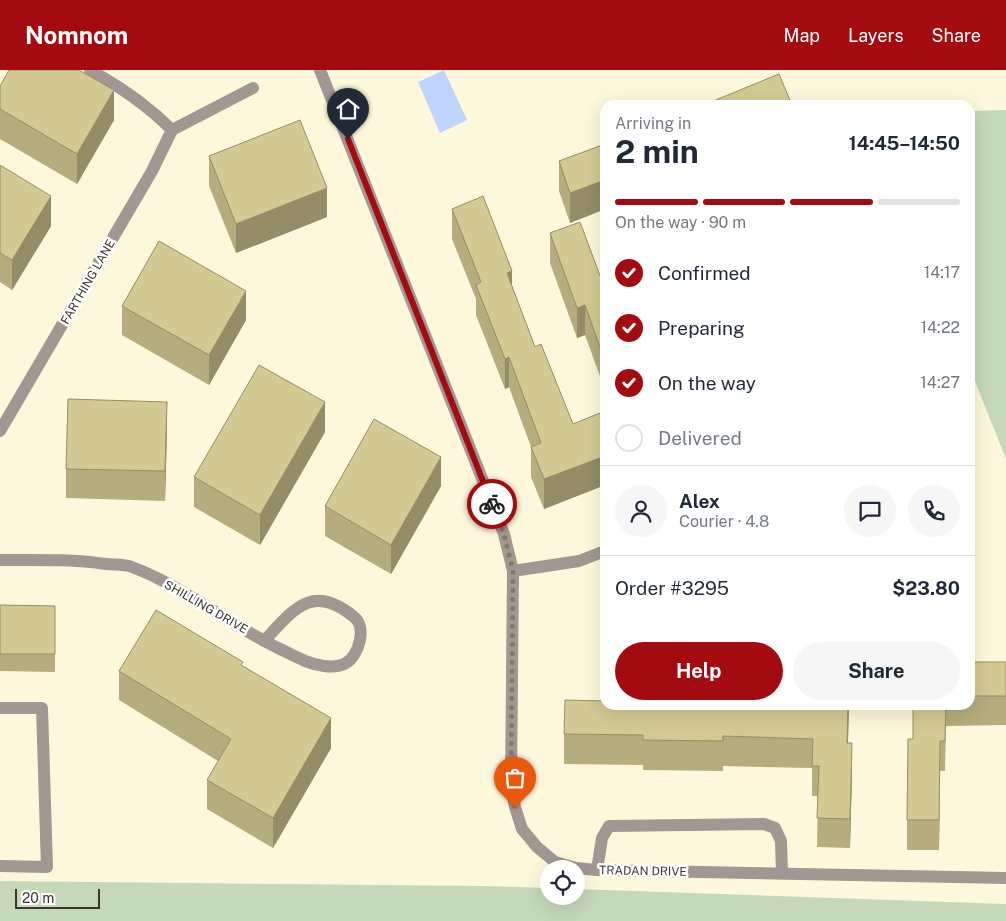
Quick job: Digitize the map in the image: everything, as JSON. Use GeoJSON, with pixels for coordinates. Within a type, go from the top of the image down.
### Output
{"type":"FeatureCollection","features":[{"type":"Feature","properties":{"kind":"street"},"geometry":{"type":"LineString","coordinates":[[90,70],[123,88],[152,110],[172,130],[253,88]]}},
{"type":"Feature","properties":{"kind":"street","name":"TRADAN DRIVE"},"geometry":{"type":"LineString","coordinates":[[320,70],[504,534],[513,571],[511,785],[515,808],[522,829],[537,847],[556,862],[576,868],[597,870],[1006,878]]}},
{"type":"Feature","properties":{"kind":"street","name":"FARTHING LANE"},"geometry":{"type":"LineString","coordinates":[[0,431],[156,163],[172,130]]}},
{"type":"Feature","properties":{"kind":"street"},"geometry":{"type":"LineString","coordinates":[[513,571],[579,561],[600,553]]}},
{"type":"Feature","properties":{"kind":"street","name":"SHILLING DRIVE"},"geometry":{"type":"LineString","coordinates":[[0,560],[79,560],[130,566],[177,588],[264,641],[298,658],[323,666],[338,666],[347,662],[354,654],[362,630],[358,620],[350,613],[325,601],[313,600],[299,607],[264,641]]}},
{"type":"Feature","properties":{"kind":"street"},"geometry":{"type":"LineString","coordinates":[[0,708],[42,708],[47,867],[0,866]]}},
{"type":"Feature","properties":{"kind":"street"},"geometry":{"type":"LineString","coordinates":[[597,870],[602,838],[609,826],[764,824],[775,828],[781,841],[782,873]]}},
{"type":"Feature","properties":{"kind":"green space"},"geometry":{"type":"Polygon","coordinates":[[[1006,110],[1006,459],[975,382],[975,111],[1006,110]]]}},
{"type":"Feature","properties":{"kind":"green space"},"geometry":{"type":"Polygon","coordinates":[[[0,881],[540,888],[540,905],[585,905],[585,889],[1006,904],[1006,921],[0,921],[0,881]]]}},
{"type":"Feature","properties":{"kind":"water"},"geometry":{"type":"Polygon","coordinates":[[[444,70],[467,120],[440,133],[418,82],[444,70]]]}},
{"type":"Feature","properties":{"kind":"building"},"geometry":{"type":"Polygon","coordinates":[[[9,70],[79,70],[114,90],[77,154],[0,109],[0,86],[9,70]]]}},
{"type":"Feature","properties":{"kind":"building"},"geometry":{"type":"Polygon","coordinates":[[[779,74],[790,100],[716,100],[779,74]]]}},
{"type":"Feature","properties":{"kind":"building"},"geometry":{"type":"Polygon","coordinates":[[[300,120],[327,188],[236,224],[209,156],[300,120]]]}},
{"type":"Feature","properties":{"kind":"building"},"geometry":{"type":"Polygon","coordinates":[[[600,146],[600,182],[570,193],[559,161],[600,146]]]}},
{"type":"Feature","properties":{"kind":"building"},"geometry":{"type":"Polygon","coordinates":[[[0,165],[51,196],[12,260],[0,253],[0,165]]]}},
{"type":"Feature","properties":{"kind":"building"},"geometry":{"type":"Polygon","coordinates":[[[483,196],[512,271],[507,273],[535,347],[541,344],[573,424],[600,413],[600,458],[544,479],[531,447],[541,443],[509,357],[505,359],[476,285],[481,282],[452,209],[483,196]]]}},
{"type":"Feature","properties":{"kind":"building"},"geometry":{"type":"Polygon","coordinates":[[[580,222],[600,276],[600,347],[585,305],[577,308],[550,233],[580,222]]]}},
{"type":"Feature","properties":{"kind":"building"},"geometry":{"type":"Polygon","coordinates":[[[159,241],[246,291],[209,355],[122,306],[159,241]]]}},
{"type":"Feature","properties":{"kind":"building"},"geometry":{"type":"Polygon","coordinates":[[[259,365],[325,402],[260,515],[194,477],[259,365]]]}},
{"type":"Feature","properties":{"kind":"building"},"geometry":{"type":"Polygon","coordinates":[[[68,399],[167,402],[165,471],[66,469],[68,399]]]}},
{"type":"Feature","properties":{"kind":"building"},"geometry":{"type":"Polygon","coordinates":[[[374,419],[441,457],[391,545],[325,506],[374,419]]]}},
{"type":"Feature","properties":{"kind":"building"},"geometry":{"type":"Polygon","coordinates":[[[0,605],[55,606],[55,654],[0,654],[0,605]]]}},
{"type":"Feature","properties":{"kind":"building"},"geometry":{"type":"Polygon","coordinates":[[[156,610],[243,662],[241,665],[331,718],[273,818],[207,780],[231,739],[119,671],[156,610]]]}},
{"type":"Feature","properties":{"kind":"building"},"geometry":{"type":"Polygon","coordinates":[[[975,662],[1006,662],[1006,696],[975,696],[975,662]]]}},
{"type":"Feature","properties":{"kind":"building"},"geometry":{"type":"Polygon","coordinates":[[[565,700],[600,701],[600,710],[848,710],[847,743],[852,743],[850,819],[817,818],[819,766],[812,766],[813,739],[723,736],[723,741],[643,740],[643,735],[564,734],[565,700]]]}},
{"type":"Feature","properties":{"kind":"building"},"geometry":{"type":"Polygon","coordinates":[[[913,710],[946,710],[945,741],[940,741],[939,820],[907,820],[908,739],[913,739],[913,710]]]}},
{"type":"Feature","properties":{"kind":"way so far"},"geometry":{"type":"LineString","coordinates":[[492,504],[504,534],[513,571],[511,785],[515,808]]}},
{"type":"Feature","properties":{"kind":"route"},"geometry":{"type":"LineString","coordinates":[[348,139],[492,504]]}}]}
